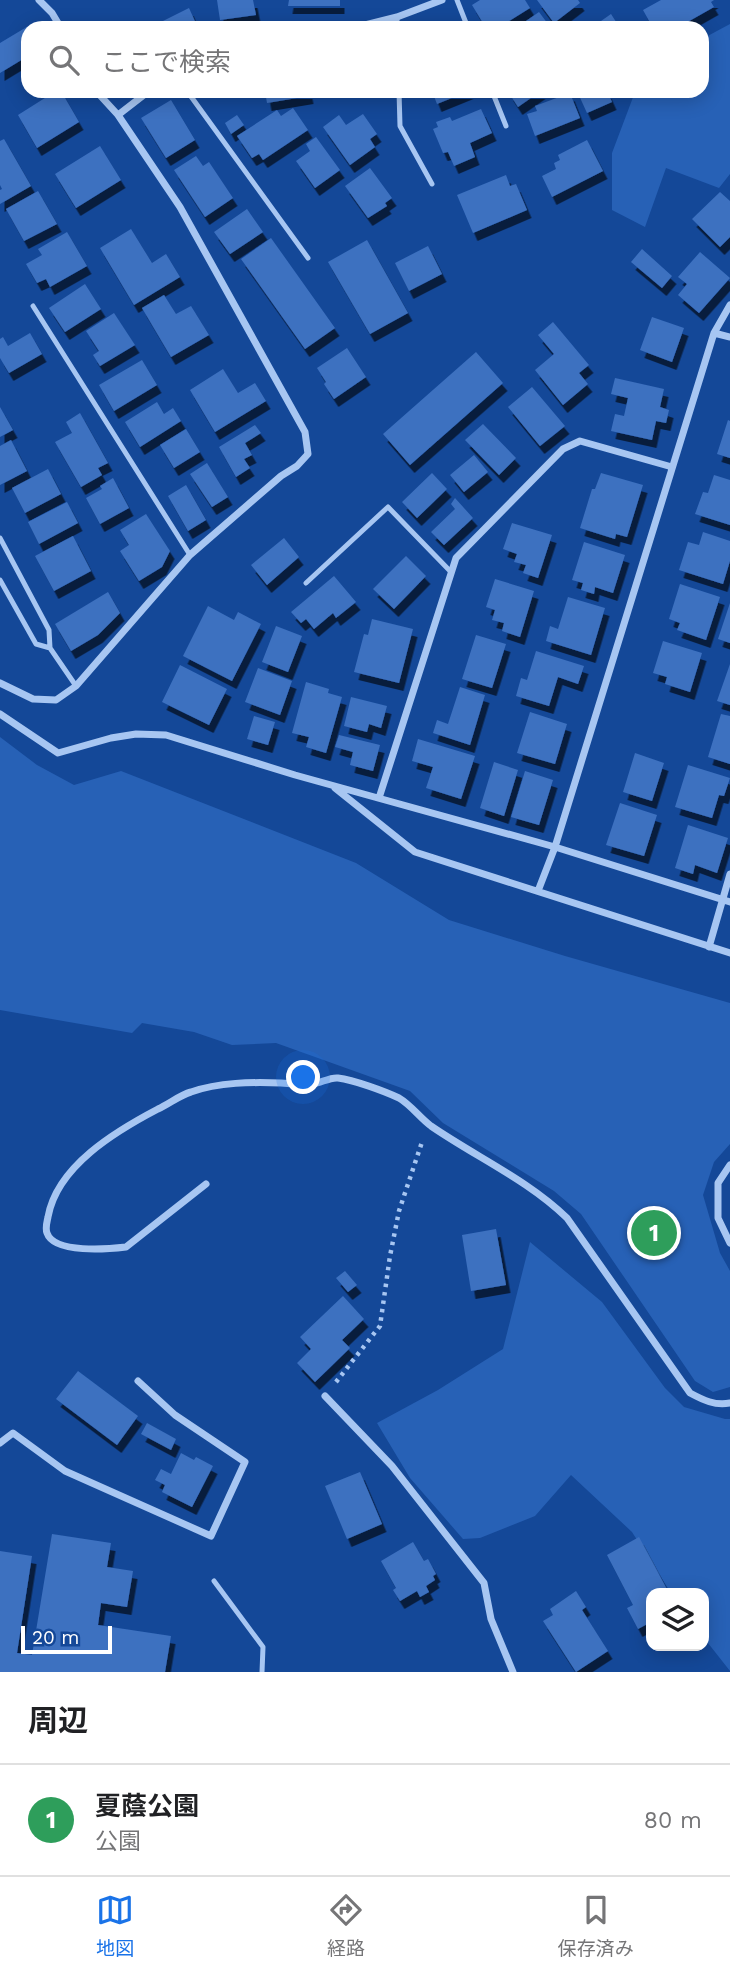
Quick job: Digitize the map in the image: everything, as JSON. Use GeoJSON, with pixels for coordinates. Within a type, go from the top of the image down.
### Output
{"type":"FeatureCollection","features":[{"type":"Feature","properties":{"kind":"street"},"geometry":{"type":"LineString","coordinates":[[39,0],[57,21]]}},
{"type":"Feature","properties":{"kind":"street"},"geometry":{"type":"LineString","coordinates":[[381,21],[442,0]]}},
{"type":"Feature","properties":{"kind":"street"},"geometry":{"type":"LineString","coordinates":[[0,683],[33,698],[56,700],[76,686],[190,555],[281,476],[298,466],[308,454],[305,432],[180,207],[118,115],[102,98]]}},
{"type":"Feature","properties":{"kind":"street"},"geometry":{"type":"LineString","coordinates":[[118,115],[140,98]]}},
{"type":"Feature","properties":{"kind":"street"},"geometry":{"type":"LineString","coordinates":[[538,891],[555,847],[714,333],[730,305]]}},
{"type":"Feature","properties":{"kind":"street"},"geometry":{"type":"LineString","coordinates":[[714,333],[730,337]]}},
{"type":"Feature","properties":{"kind":"street"},"geometry":{"type":"LineString","coordinates":[[379,798],[456,558],[564,449],[580,441],[672,467]]}},
{"type":"Feature","properties":{"kind":"street"},"geometry":{"type":"LineString","coordinates":[[0,714],[58,753],[111,738],[136,734],[166,735],[331,785],[555,847],[726,900]]}},
{"type":"Feature","properties":{"kind":"street"},"geometry":{"type":"LineString","coordinates":[[331,785],[415,852],[730,953]]}},
{"type":"Feature","properties":{"kind":"street"},"geometry":{"type":"LineString","coordinates":[[709,947],[726,900],[730,874]]}},
{"type":"Feature","properties":{"kind":"street"},"geometry":{"type":"LineString","coordinates":[[206,1184],[126,1247],[71,1248],[48,1236],[46,1230],[50,1207],[65,1179],[88,1155],[110,1137],[191,1092],[227,1085],[313,1084],[336,1077],[402,1100],[428,1124],[549,1200],[567,1218],[690,1393],[719,1405],[730,1403]]}},
{"type":"Feature","properties":{"kind":"street"},"geometry":{"type":"LineString","coordinates":[[730,1165],[718,1183],[718,1218],[730,1243]]}},
{"type":"Feature","properties":{"kind":"street"},"geometry":{"type":"LineString","coordinates":[[0,1443],[13,1433],[65,1471],[211,1536],[245,1462],[175,1415],[138,1381]]}},
{"type":"Feature","properties":{"kind":"street"},"geometry":{"type":"LineString","coordinates":[[325,1396],[392,1466],[484,1583],[491,1619],[513,1672]]}},
{"type":"Feature","properties":{"kind":"lane"},"geometry":{"type":"LineString","coordinates":[[457,0],[465,21]]}},
{"type":"Feature","properties":{"kind":"lane"},"geometry":{"type":"LineString","coordinates":[[192,98],[307,258]]}},
{"type":"Feature","properties":{"kind":"lane"},"geometry":{"type":"LineString","coordinates":[[399,98],[400,125],[432,184]]}},
{"type":"Feature","properties":{"kind":"lane"},"geometry":{"type":"LineString","coordinates":[[495,98],[506,126]]}},
{"type":"Feature","properties":{"kind":"lane"},"geometry":{"type":"LineString","coordinates":[[33,306],[190,555]]}},
{"type":"Feature","properties":{"kind":"lane"},"geometry":{"type":"LineString","coordinates":[[306,583],[388,508],[451,572]]}},
{"type":"Feature","properties":{"kind":"lane"},"geometry":{"type":"LineString","coordinates":[[0,538],[49,630],[50,648],[76,686]]}},
{"type":"Feature","properties":{"kind":"lane"},"geometry":{"type":"LineString","coordinates":[[0,580],[36,644],[50,648]]}},
{"type":"Feature","properties":{"kind":"lane"},"geometry":{"type":"LineString","coordinates":[[214,1581],[263,1647],[262,1672]]}},
{"type":"Feature","properties":{"kind":"path"},"geometry":{"type":"LineString","coordinates":[[325,1396],[380,1326],[399,1211],[428,1124]]}},
{"type":"Feature","properties":{"kind":"shaded area"},"geometry":{"type":"Polygon","coordinates":[[[730,24],[730,174],[719,188],[666,168],[645,227],[612,210],[612,153],[633,98],[709,98],[709,35],[730,24]]]}},
{"type":"Feature","properties":{"kind":"shaded area"},"geometry":{"type":"Polygon","coordinates":[[[0,737],[37,765],[74,785],[121,771],[356,863],[449,920],[730,1003],[730,1144],[714,1162],[703,1195],[720,1253],[730,1271],[730,1387],[713,1392],[695,1381],[581,1214],[554,1191],[443,1123],[410,1091],[276,1043],[232,1045],[194,1032],[142,1023],[132,1033],[0,1010],[0,737]]]}},
{"type":"Feature","properties":{"kind":"shaded area"},"geometry":{"type":"Polygon","coordinates":[[[530,1242],[602,1302],[665,1388],[684,1407],[730,1419],[730,1671],[709,1644],[709,1588],[668,1588],[632,1532],[571,1475],[535,1516],[480,1538],[463,1539],[410,1478],[377,1423],[438,1390],[503,1349],[530,1242]]]}},
{"type":"Feature","properties":{"kind":"building"},"geometry":{"type":"Polygon","coordinates":[[[217,0],[253,0],[256,15],[220,20],[217,0]]]}},
{"type":"Feature","properties":{"kind":"building"},"geometry":{"type":"Polygon","coordinates":[[[289,0],[340,0],[340,6],[288,6],[289,0]]]}},
{"type":"Feature","properties":{"kind":"building"},"geometry":{"type":"Polygon","coordinates":[[[480,0],[525,0],[530,8],[509,21],[482,21],[472,5],[480,0]]]}},
{"type":"Feature","properties":{"kind":"building"},"geometry":{"type":"Polygon","coordinates":[[[537,0],[578,0],[580,3],[557,21],[553,21],[537,0]]]}},
{"type":"Feature","properties":{"kind":"building"},"geometry":{"type":"Polygon","coordinates":[[[661,0],[714,0],[711,2],[714,7],[689,21],[649,21],[643,10],[661,0]]]}},
{"type":"Feature","properties":{"kind":"building"},"geometry":{"type":"Polygon","coordinates":[[[189,8],[195,21],[163,21],[189,8]]]}},
{"type":"Feature","properties":{"kind":"building"},"geometry":{"type":"Polygon","coordinates":[[[539,12],[546,21],[526,21],[539,12]]]}},
{"type":"Feature","properties":{"kind":"building"},"geometry":{"type":"Polygon","coordinates":[[[611,14],[616,21],[601,21],[611,14]]]}},
{"type":"Feature","properties":{"kind":"building"},"geometry":{"type":"Polygon","coordinates":[[[21,30],[21,60],[0,73],[0,43],[21,30]]]}},
{"type":"Feature","properties":{"kind":"building"},"geometry":{"type":"Polygon","coordinates":[[[45,98],[65,98],[79,122],[37,148],[18,115],[45,98]]]}},
{"type":"Feature","properties":{"kind":"building"},"geometry":{"type":"Polygon","coordinates":[[[266,98],[297,98],[267,103],[266,98]]]}},
{"type":"Feature","properties":{"kind":"building"},"geometry":{"type":"Polygon","coordinates":[[[435,98],[452,98],[437,104],[435,98]]]}},
{"type":"Feature","properties":{"kind":"building"},"geometry":{"type":"Polygon","coordinates":[[[512,98],[531,98],[518,107],[512,98]]]}},
{"type":"Feature","properties":{"kind":"building"},"geometry":{"type":"Polygon","coordinates":[[[557,98],[572,98],[580,118],[535,136],[527,114],[537,111],[535,106],[557,98]]]}},
{"type":"Feature","properties":{"kind":"building"},"geometry":{"type":"Polygon","coordinates":[[[580,98],[610,98],[612,102],[587,113],[580,98]]]}},
{"type":"Feature","properties":{"kind":"building"},"geometry":{"type":"Polygon","coordinates":[[[171,100],[195,140],[166,158],[141,118],[171,100]]]}},
{"type":"Feature","properties":{"kind":"building"},"geometry":{"type":"Polygon","coordinates":[[[293,108],[308,130],[263,160],[259,154],[252,158],[237,136],[277,110],[281,116],[293,108]]]}},
{"type":"Feature","properties":{"kind":"building"},"geometry":{"type":"Polygon","coordinates":[[[481,109],[492,133],[470,143],[475,157],[454,166],[448,152],[443,153],[433,129],[438,127],[436,122],[450,117],[452,121],[481,109]]]}},
{"type":"Feature","properties":{"kind":"building"},"geometry":{"type":"Polygon","coordinates":[[[363,114],[377,134],[370,139],[375,147],[350,165],[323,127],[339,115],[346,125],[363,114]]]}},
{"type":"Feature","properties":{"kind":"building"},"geometry":{"type":"Polygon","coordinates":[[[237,115],[244,125],[231,134],[225,123],[237,115]]]}},
{"type":"Feature","properties":{"kind":"building"},"geometry":{"type":"Polygon","coordinates":[[[316,137],[340,170],[315,188],[296,161],[310,151],[306,144],[316,137]]]}},
{"type":"Feature","properties":{"kind":"building"},"geometry":{"type":"Polygon","coordinates":[[[4,139],[31,186],[0,204],[0,141],[4,139]]]}},
{"type":"Feature","properties":{"kind":"building"},"geometry":{"type":"Polygon","coordinates":[[[587,140],[603,171],[552,197],[542,176],[556,169],[554,163],[560,160],[558,155],[587,140]]]}},
{"type":"Feature","properties":{"kind":"building"},"geometry":{"type":"Polygon","coordinates":[[[100,146],[121,180],[76,208],[55,174],[100,146]]]}},
{"type":"Feature","properties":{"kind":"building"},"geometry":{"type":"Polygon","coordinates":[[[196,156],[203,166],[209,162],[233,198],[205,217],[174,170],[196,156]]]}},
{"type":"Feature","properties":{"kind":"building"},"geometry":{"type":"Polygon","coordinates":[[[370,168],[392,198],[385,203],[387,206],[368,218],[345,186],[370,168]]]}},
{"type":"Feature","properties":{"kind":"building"},"geometry":{"type":"Polygon","coordinates":[[[506,175],[510,186],[516,184],[527,210],[473,233],[457,195],[506,175]]]}},
{"type":"Feature","properties":{"kind":"building"},"geometry":{"type":"Polygon","coordinates":[[[38,191],[57,224],[24,241],[6,209],[38,191]]]}},
{"type":"Feature","properties":{"kind":"building"},"geometry":{"type":"Polygon","coordinates":[[[720,192],[730,201],[730,237],[720,247],[692,219],[720,192]]]}},
{"type":"Feature","properties":{"kind":"building"},"geometry":{"type":"Polygon","coordinates":[[[247,209],[263,232],[230,254],[214,232],[247,209]]]}},
{"type":"Feature","properties":{"kind":"building"},"geometry":{"type":"Polygon","coordinates":[[[131,229],[152,263],[166,254],[180,277],[134,305],[100,248],[131,229]]]}},
{"type":"Feature","properties":{"kind":"building"},"geometry":{"type":"Polygon","coordinates":[[[67,232],[87,266],[50,287],[46,279],[37,283],[26,264],[42,255],[38,249],[67,232]]]}},
{"type":"Feature","properties":{"kind":"building"},"geometry":{"type":"Polygon","coordinates":[[[271,238],[335,328],[305,349],[241,259],[271,238]]]}},
{"type":"Feature","properties":{"kind":"building"},"geometry":{"type":"Polygon","coordinates":[[[367,240],[408,313],[370,334],[328,262],[367,240]]]}},
{"type":"Feature","properties":{"kind":"building"},"geometry":{"type":"Polygon","coordinates":[[[428,246],[442,274],[409,291],[395,263],[428,246]]]}},
{"type":"Feature","properties":{"kind":"building"},"geometry":{"type":"Polygon","coordinates":[[[642,249],[672,276],[662,288],[631,262],[642,249]]]}},
{"type":"Feature","properties":{"kind":"building"},"geometry":{"type":"Polygon","coordinates":[[[700,252],[730,278],[699,313],[678,295],[687,284],[678,277],[700,252]]]}},
{"type":"Feature","properties":{"kind":"building"},"geometry":{"type":"Polygon","coordinates":[[[85,284],[101,309],[65,332],[49,308],[85,284]]]}},
{"type":"Feature","properties":{"kind":"building"},"geometry":{"type":"Polygon","coordinates":[[[164,295],[176,314],[191,306],[209,335],[171,357],[142,308],[164,295]]]}},
{"type":"Feature","properties":{"kind":"building"},"geometry":{"type":"Polygon","coordinates":[[[114,313],[135,345],[100,366],[93,355],[99,351],[86,331],[114,313]]]}},
{"type":"Feature","properties":{"kind":"building"},"geometry":{"type":"Polygon","coordinates":[[[652,317],[684,328],[672,362],[640,350],[652,317]]]}},
{"type":"Feature","properties":{"kind":"building"},"geometry":{"type":"Polygon","coordinates":[[[553,322],[589,365],[579,373],[588,384],[563,405],[535,370],[554,354],[538,335],[553,322]]]}},
{"type":"Feature","properties":{"kind":"building"},"geometry":{"type":"Polygon","coordinates":[[[30,333],[42,354],[9,373],[0,358],[0,339],[3,337],[8,346],[30,333]]]}},
{"type":"Feature","properties":{"kind":"building"},"geometry":{"type":"Polygon","coordinates":[[[347,348],[366,377],[334,399],[317,368],[347,348]]]}},
{"type":"Feature","properties":{"kind":"building"},"geometry":{"type":"Polygon","coordinates":[[[476,352],[503,383],[410,465],[383,434],[476,352]]]}},
{"type":"Feature","properties":{"kind":"building"},"geometry":{"type":"Polygon","coordinates":[[[142,360],[157,385],[114,411],[99,385],[142,360]]]}},
{"type":"Feature","properties":{"kind":"building"},"geometry":{"type":"Polygon","coordinates":[[[223,369],[238,393],[255,383],[266,401],[215,432],[190,390],[223,369]]]}},
{"type":"Feature","properties":{"kind":"building"},"geometry":{"type":"Polygon","coordinates":[[[615,378],[664,389],[660,407],[669,410],[666,423],[656,421],[652,440],[611,431],[615,414],[624,416],[628,398],[611,394],[615,378]]]}},
{"type":"Feature","properties":{"kind":"building"},"geometry":{"type":"Polygon","coordinates":[[[532,387],[565,426],[540,446],[508,407],[532,387]]]}},
{"type":"Feature","properties":{"kind":"building"},"geometry":{"type":"Polygon","coordinates":[[[157,402],[164,414],[173,408],[181,421],[140,447],[125,422],[157,402]]]}},
{"type":"Feature","properties":{"kind":"building"},"geometry":{"type":"Polygon","coordinates":[[[0,407],[13,430],[0,437],[0,407]]]}},
{"type":"Feature","properties":{"kind":"building"},"geometry":{"type":"Polygon","coordinates":[[[80,413],[108,463],[98,468],[102,475],[81,487],[55,442],[72,433],[66,422],[80,413]]]}},
{"type":"Feature","properties":{"kind":"building"},"geometry":{"type":"Polygon","coordinates":[[[728,420],[730,421],[730,458],[717,454],[728,420]]]}},
{"type":"Feature","properties":{"kind":"building"},"geometry":{"type":"Polygon","coordinates":[[[483,424],[516,458],[499,475],[465,440],[483,424]]]}},
{"type":"Feature","properties":{"kind":"building"},"geometry":{"type":"Polygon","coordinates":[[[255,425],[261,433],[245,443],[252,455],[244,459],[250,468],[236,477],[219,447],[255,425]]]}},
{"type":"Feature","properties":{"kind":"building"},"geometry":{"type":"Polygon","coordinates":[[[186,429],[200,452],[174,468],[160,445],[186,429]]]}},
{"type":"Feature","properties":{"kind":"building"},"geometry":{"type":"Polygon","coordinates":[[[11,440],[27,471],[0,485],[0,446],[11,440]]]}},
{"type":"Feature","properties":{"kind":"building"},"geometry":{"type":"Polygon","coordinates":[[[474,455],[488,472],[464,492],[450,475],[474,455]]]}},
{"type":"Feature","properties":{"kind":"building"},"geometry":{"type":"Polygon","coordinates":[[[207,463],[228,497],[212,507],[190,474],[207,463]]]}},
{"type":"Feature","properties":{"kind":"building"},"geometry":{"type":"Polygon","coordinates":[[[48,469],[61,494],[25,513],[12,488],[48,469]]]}},
{"type":"Feature","properties":{"kind":"building"},"geometry":{"type":"Polygon","coordinates":[[[432,473],[447,489],[417,518],[402,502],[432,473]]]}},
{"type":"Feature","properties":{"kind":"building"},"geometry":{"type":"Polygon","coordinates":[[[601,473],[643,485],[627,537],[616,534],[615,539],[580,528],[592,489],[595,489],[601,473]]]}},
{"type":"Feature","properties":{"kind":"building"},"geometry":{"type":"Polygon","coordinates":[[[714,475],[730,480],[730,525],[695,514],[703,492],[708,493],[714,475]]]}},
{"type":"Feature","properties":{"kind":"building"},"geometry":{"type":"Polygon","coordinates":[[[113,478],[129,508],[100,524],[86,498],[102,489],[100,486],[113,478]]]}},
{"type":"Feature","properties":{"kind":"building"},"geometry":{"type":"Polygon","coordinates":[[[186,485],[206,520],[188,531],[168,496],[186,485]]]}},
{"type":"Feature","properties":{"kind":"building"},"geometry":{"type":"Polygon","coordinates":[[[455,498],[473,518],[444,545],[431,532],[455,509],[451,504],[455,498]]]}},
{"type":"Feature","properties":{"kind":"building"},"geometry":{"type":"Polygon","coordinates":[[[67,502],[78,523],[39,544],[28,522],[67,502]]]}},
{"type":"Feature","properties":{"kind":"building"},"geometry":{"type":"Polygon","coordinates":[[[146,514],[170,551],[162,567],[139,581],[120,551],[129,545],[120,530],[146,514]]]}},
{"type":"Feature","properties":{"kind":"building"},"geometry":{"type":"Polygon","coordinates":[[[512,523],[552,535],[538,578],[523,573],[526,565],[514,562],[517,554],[503,549],[512,523]]]}},
{"type":"Feature","properties":{"kind":"building"},"geometry":{"type":"Polygon","coordinates":[[[703,532],[730,541],[730,561],[723,584],[679,570],[688,542],[699,545],[703,532]]]}},
{"type":"Feature","properties":{"kind":"building"},"geometry":{"type":"Polygon","coordinates":[[[73,536],[91,571],[54,591],[35,556],[73,536]]]}},
{"type":"Feature","properties":{"kind":"building"},"geometry":{"type":"Polygon","coordinates":[[[284,538],[299,557],[267,585],[251,565],[284,538]]]}},
{"type":"Feature","properties":{"kind":"building"},"geometry":{"type":"Polygon","coordinates":[[[584,542],[625,555],[613,593],[595,587],[594,594],[581,590],[583,583],[572,580],[584,542]]]}},
{"type":"Feature","properties":{"kind":"building"},"geometry":{"type":"Polygon","coordinates":[[[406,556],[426,576],[394,609],[373,589],[406,556]]]}},
{"type":"Feature","properties":{"kind":"building"},"geometry":{"type":"Polygon","coordinates":[[[334,576],[356,602],[336,618],[333,613],[314,629],[306,619],[301,623],[291,612],[334,576]]]}},
{"type":"Feature","properties":{"kind":"building"},"geometry":{"type":"Polygon","coordinates":[[[495,579],[534,591],[520,637],[502,631],[504,623],[492,620],[495,610],[486,607],[495,579]]]}},
{"type":"Feature","properties":{"kind":"building"},"geometry":{"type":"Polygon","coordinates":[[[680,584],[720,597],[706,640],[677,630],[680,623],[669,619],[680,584]]]}},
{"type":"Feature","properties":{"kind":"building"},"geometry":{"type":"Polygon","coordinates":[[[108,592],[120,613],[98,635],[71,651],[55,624],[108,592]]]}},
{"type":"Feature","properties":{"kind":"building"},"geometry":{"type":"Polygon","coordinates":[[[568,597],[605,608],[591,655],[546,641],[550,626],[558,629],[568,597]]]}},
{"type":"Feature","properties":{"kind":"building"},"geometry":{"type":"Polygon","coordinates":[[[730,603],[730,643],[718,639],[730,603]]]}},
{"type":"Feature","properties":{"kind":"building"},"geometry":{"type":"Polygon","coordinates":[[[208,606],[234,620],[238,612],[261,624],[232,681],[183,656],[208,606]]]}},
{"type":"Feature","properties":{"kind":"building"},"geometry":{"type":"Polygon","coordinates":[[[372,619],[413,629],[399,683],[354,672],[364,634],[368,635],[372,619]]]}},
{"type":"Feature","properties":{"kind":"building"},"geometry":{"type":"Polygon","coordinates":[[[276,626],[302,636],[288,672],[262,662],[276,626]]]}},
{"type":"Feature","properties":{"kind":"building"},"geometry":{"type":"Polygon","coordinates":[[[476,635],[506,644],[492,688],[462,679],[476,635]]]}},
{"type":"Feature","properties":{"kind":"building"},"geometry":{"type":"Polygon","coordinates":[[[663,641],[702,653],[690,692],[665,684],[667,677],[653,673],[663,641]]]}},
{"type":"Feature","properties":{"kind":"building"},"geometry":{"type":"Polygon","coordinates":[[[536,651],[584,666],[578,684],[558,677],[549,706],[516,696],[521,678],[527,680],[536,651]]]}},
{"type":"Feature","properties":{"kind":"building"},"geometry":{"type":"Polygon","coordinates":[[[730,664],[730,705],[717,701],[730,664]]]}},
{"type":"Feature","properties":{"kind":"building"},"geometry":{"type":"Polygon","coordinates":[[[180,665],[227,689],[209,725],[162,702],[180,665]]]}},
{"type":"Feature","properties":{"kind":"building"},"geometry":{"type":"Polygon","coordinates":[[[258,668],[292,681],[280,715],[245,702],[258,668]]]}},
{"type":"Feature","properties":{"kind":"building"},"geometry":{"type":"Polygon","coordinates":[[[306,682],[329,689],[328,693],[342,697],[326,753],[306,747],[309,737],[292,733],[306,682]]]}},
{"type":"Feature","properties":{"kind":"building"},"geometry":{"type":"Polygon","coordinates":[[[460,687],[485,695],[470,745],[433,733],[437,720],[448,724],[460,687]]]}},
{"type":"Feature","properties":{"kind":"building"},"geometry":{"type":"Polygon","coordinates":[[[351,697],[387,706],[381,728],[369,724],[367,732],[344,726],[351,697]]]}},
{"type":"Feature","properties":{"kind":"building"},"geometry":{"type":"Polygon","coordinates":[[[530,712],[567,724],[555,764],[517,753],[530,712]]]}},
{"type":"Feature","properties":{"kind":"building"},"geometry":{"type":"Polygon","coordinates":[[[721,714],[730,716],[730,764],[708,757],[721,714]]]}},
{"type":"Feature","properties":{"kind":"building"},"geometry":{"type":"Polygon","coordinates":[[[254,716],[275,722],[268,745],[247,739],[254,716]]]}},
{"type":"Feature","properties":{"kind":"building"},"geometry":{"type":"Polygon","coordinates":[[[339,735],[380,745],[373,771],[350,765],[353,752],[335,747],[339,735]]]}},
{"type":"Feature","properties":{"kind":"building"},"geometry":{"type":"Polygon","coordinates":[[[418,739],[475,756],[461,799],[426,788],[433,767],[412,761],[418,739]]]}},
{"type":"Feature","properties":{"kind":"building"},"geometry":{"type":"Polygon","coordinates":[[[635,753],[664,763],[652,801],[623,792],[635,753]]]}},
{"type":"Feature","properties":{"kind":"building"},"geometry":{"type":"Polygon","coordinates":[[[494,762],[518,770],[504,816],[480,808],[494,762]]]}},
{"type":"Feature","properties":{"kind":"building"},"geometry":{"type":"Polygon","coordinates":[[[688,765],[730,778],[724,796],[719,795],[712,818],[675,807],[688,765]]]}},
{"type":"Feature","properties":{"kind":"building"},"geometry":{"type":"Polygon","coordinates":[[[525,771],[553,780],[539,825],[511,817],[525,771]]]}},
{"type":"Feature","properties":{"kind":"building"},"geometry":{"type":"Polygon","coordinates":[[[620,803],[657,815],[644,856],[606,845],[620,803]]]}},
{"type":"Feature","properties":{"kind":"building"},"geometry":{"type":"Polygon","coordinates":[[[688,825],[728,838],[717,873],[695,865],[693,874],[675,868],[688,825]]]}},
{"type":"Feature","properties":{"kind":"building"},"geometry":{"type":"Polygon","coordinates":[[[496,1229],[506,1285],[471,1291],[462,1235],[496,1229]]]}},
{"type":"Feature","properties":{"kind":"building"},"geometry":{"type":"Polygon","coordinates":[[[345,1271],[357,1285],[348,1292],[336,1278],[345,1271]]]}},
{"type":"Feature","properties":{"kind":"building"},"geometry":{"type":"Polygon","coordinates":[[[343,1296],[364,1319],[342,1340],[350,1348],[315,1382],[297,1363],[311,1349],[300,1337],[343,1296]]]}},
{"type":"Feature","properties":{"kind":"building"},"geometry":{"type":"Polygon","coordinates":[[[78,1371],[138,1416],[117,1445],[56,1399],[78,1371]]]}},
{"type":"Feature","properties":{"kind":"building"},"geometry":{"type":"Polygon","coordinates":[[[147,1423],[176,1439],[171,1450],[141,1434],[147,1423]]]}},
{"type":"Feature","properties":{"kind":"building"},"geometry":{"type":"Polygon","coordinates":[[[181,1453],[213,1466],[192,1507],[162,1492],[165,1485],[155,1480],[161,1469],[171,1474],[181,1453]]]}},
{"type":"Feature","properties":{"kind":"building"},"geometry":{"type":"Polygon","coordinates":[[[360,1472],[382,1524],[347,1539],[325,1486],[360,1472]]]}},
{"type":"Feature","properties":{"kind":"building"},"geometry":{"type":"Polygon","coordinates":[[[52,1534],[111,1543],[107,1567],[133,1571],[127,1607],[101,1603],[98,1625],[171,1636],[165,1672],[0,1672],[0,1551],[32,1556],[17,1653],[32,1655],[52,1534]]]}},
{"type":"Feature","properties":{"kind":"building"},"geometry":{"type":"Polygon","coordinates":[[[639,1537],[666,1588],[646,1588],[646,1625],[638,1629],[627,1608],[633,1605],[607,1555],[639,1537]]]}},
{"type":"Feature","properties":{"kind":"building"},"geometry":{"type":"Polygon","coordinates":[[[413,1542],[424,1561],[428,1559],[436,1574],[433,1576],[435,1580],[426,1586],[429,1592],[420,1597],[417,1591],[400,1601],[381,1561],[413,1542]]]}},
{"type":"Feature","properties":{"kind":"building"},"geometry":{"type":"Polygon","coordinates":[[[576,1591],[586,1607],[582,1610],[608,1651],[576,1672],[543,1621],[553,1615],[550,1609],[576,1591]]]}},
{"type":"Feature","properties":{"kind":"place","name":"夏蔭公園"},"geometry":{"type":"Point","coordinates":[654,1233]}}]}
